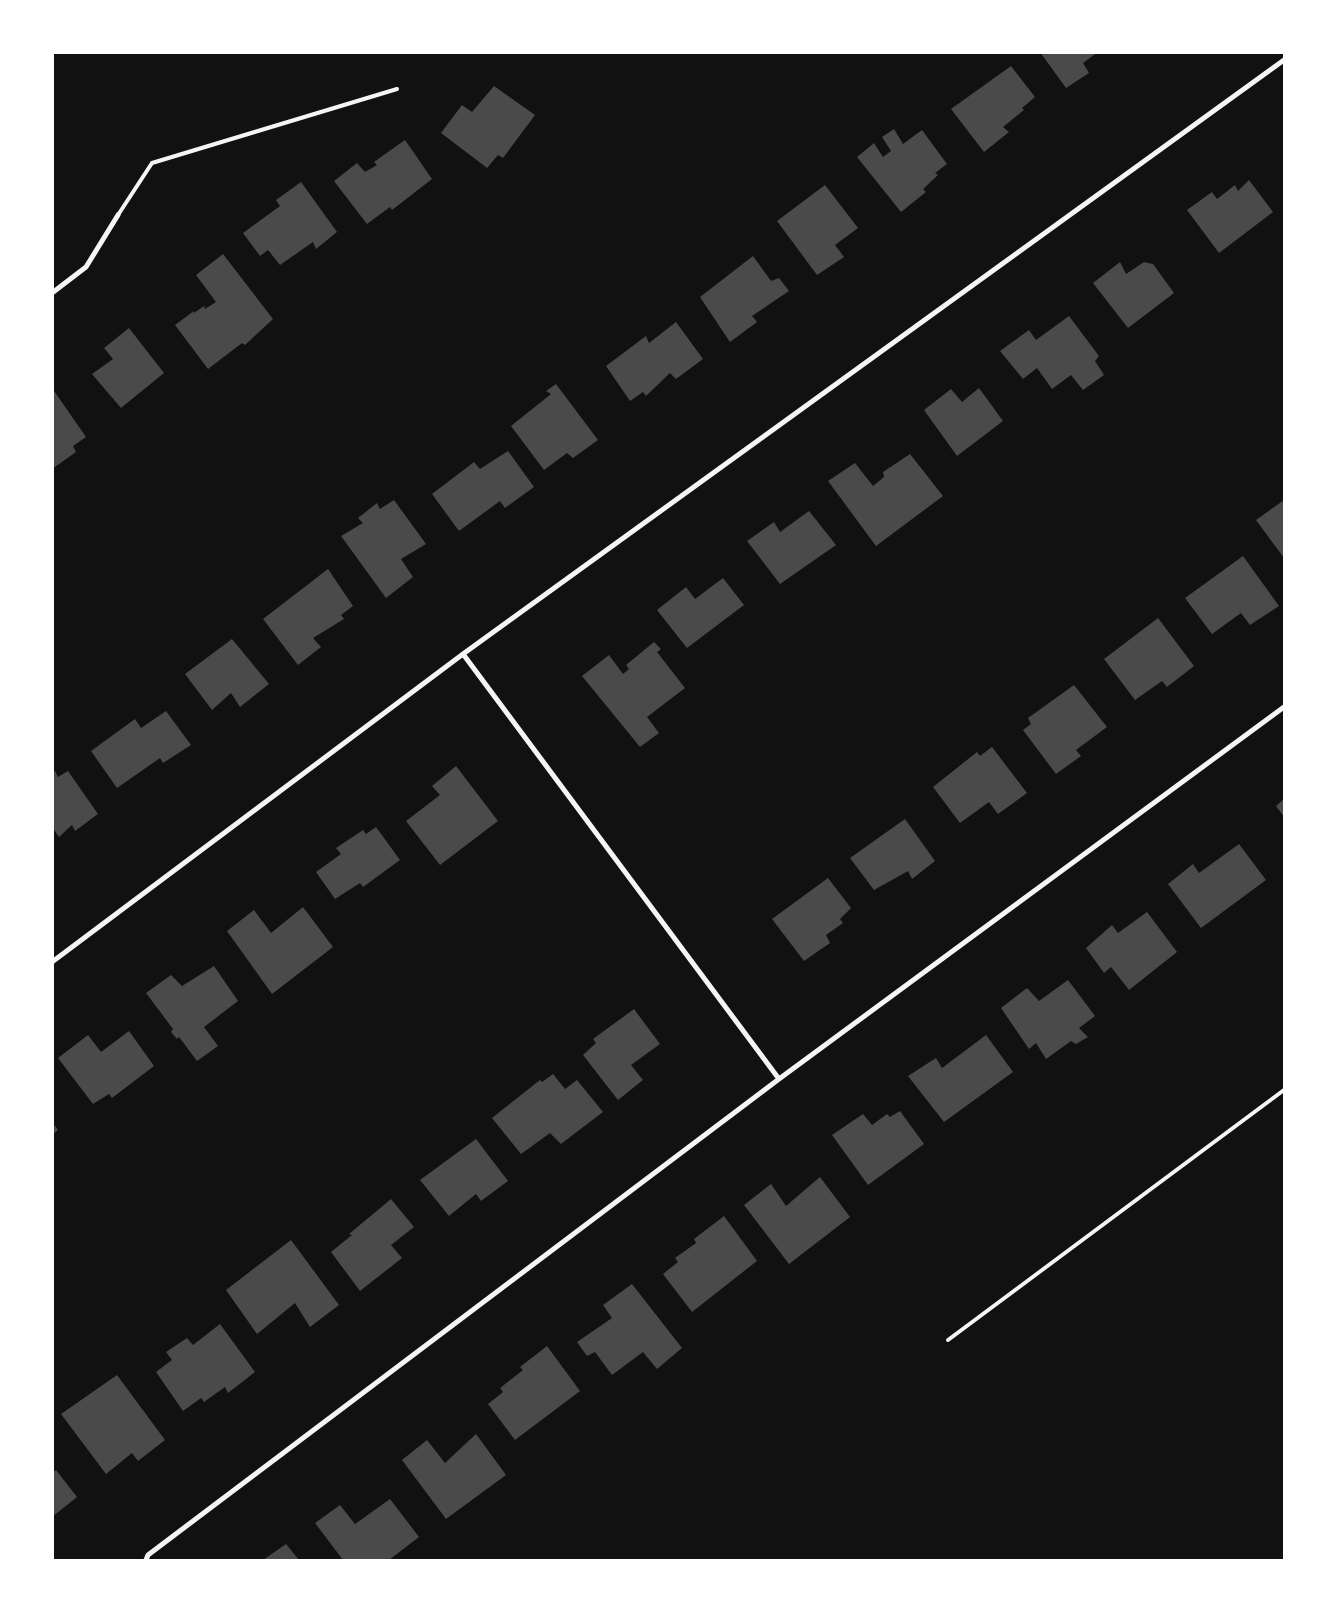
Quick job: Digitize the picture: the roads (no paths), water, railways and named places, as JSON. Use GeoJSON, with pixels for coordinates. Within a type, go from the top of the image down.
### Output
{"type":"FeatureCollection","features":[{"type":"Feature","properties":{"kind":"street"},"geometry":{"type":"LineString","coordinates":[[52,962],[463,654],[1284,60]]}},
{"type":"Feature","properties":{"kind":"street"},"geometry":{"type":"LineString","coordinates":[[52,293],[86,267],[118,215]]}},
{"type":"Feature","properties":{"kind":"street"},"geometry":{"type":"LineString","coordinates":[[463,654],[779,1079]]}},
{"type":"Feature","properties":{"kind":"street"},"geometry":{"type":"LineString","coordinates":[[146,1560],[148,1555],[779,1079],[1284,707]]}},
{"type":"Feature","properties":{"kind":"lane"},"geometry":{"type":"LineString","coordinates":[[118,215],[152,163],[397,89]]}},
{"type":"Feature","properties":{"kind":"lane"},"geometry":{"type":"LineString","coordinates":[[948,1340],[1284,1090]]}}]}
